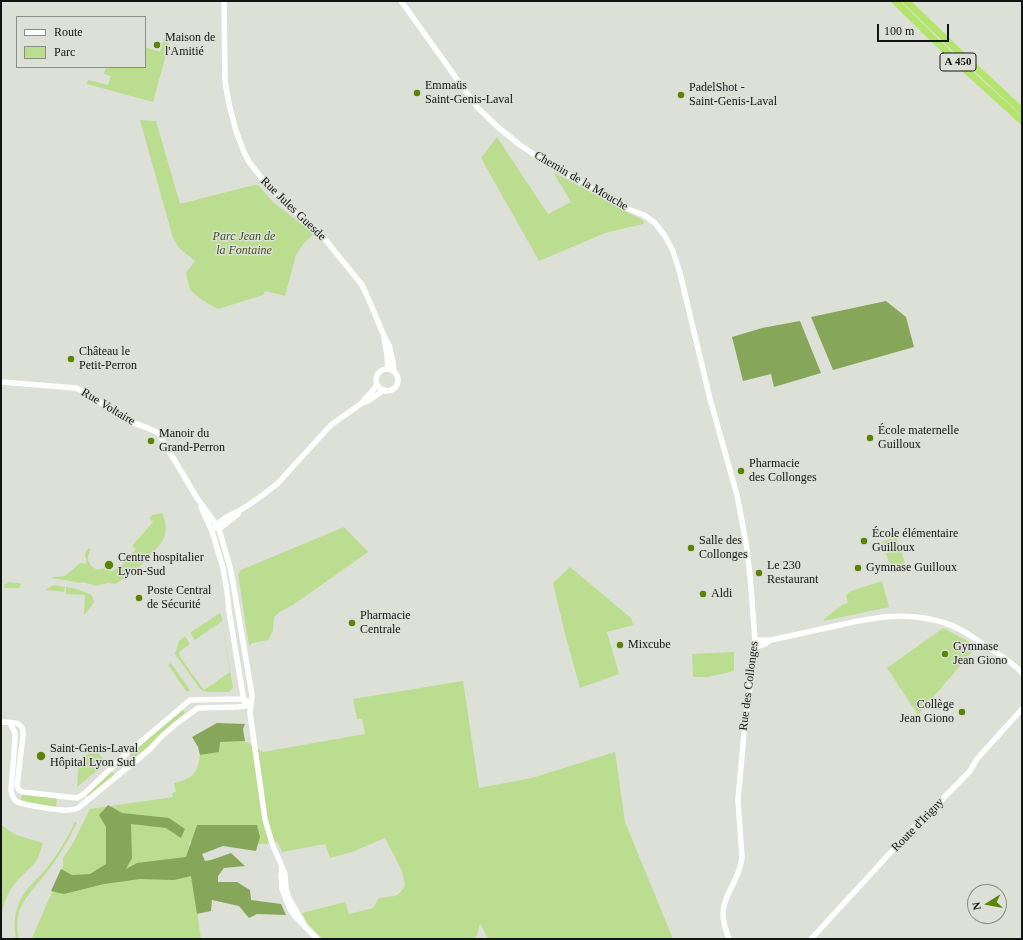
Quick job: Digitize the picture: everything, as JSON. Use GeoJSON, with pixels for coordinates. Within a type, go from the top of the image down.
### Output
{"type":"FeatureCollection","features":[{"type":"Feature","properties":{"kind":"highway","name":"A 450"},"geometry":{"type":"LineString","coordinates":[[895,1],[956,61],[1022,121]]}},
{"type":"Feature","properties":{"kind":"highway","name":"A 450"},"geometry":{"type":"LineString","coordinates":[[906,1],[1022,111]]}},
{"type":"Feature","properties":{"kind":"street","name":"Rue Jules Guesde"},"geometry":{"type":"LineString","coordinates":[[224,1],[224,74],[226,88],[240,143],[249,162],[272,191],[320,233],[364,290],[389,345],[394,371]]}},
{"type":"Feature","properties":{"kind":"street","name":"Chemin de la Mouche"},"geometry":{"type":"LineString","coordinates":[[401,1],[477,107],[502,131],[541,159],[625,208],[644,215],[655,223],[665,236],[673,251],[680,273],[713,409]]}},
{"type":"Feature","properties":{"kind":"street","name":"Rue Jules Guesde"},"geometry":{"type":"LineString","coordinates":[[384,336],[388,369]]}},
{"type":"Feature","properties":{"kind":"street"},"geometry":{"type":"LineString","coordinates":[[362,402],[368,401],[384,390],[392,389],[396,385],[398,379],[394,371],[388,369],[382,370],[377,374],[377,384],[384,390]]}},
{"type":"Feature","properties":{"kind":"street","name":"Rue Voltaire"},"geometry":{"type":"LineString","coordinates":[[1,382],[76,388],[87,393],[122,417],[158,434],[197,498],[218,526],[231,571],[252,695],[250,713]]}},
{"type":"Feature","properties":{"kind":"street"},"geometry":{"type":"LineString","coordinates":[[212,531],[278,483],[331,425],[362,402],[373,392],[377,384]]}},
{"type":"Feature","properties":{"kind":"street","name":"Rue des Collonges"},"geometry":{"type":"LineString","coordinates":[[713,409],[737,495],[742,522],[750,571],[755,640],[738,792],[741,862],[725,902],[723,914],[729,939]]}},
{"type":"Feature","properties":{"kind":"street","name":"Rue Voltaire"},"geometry":{"type":"LineString","coordinates":[[197,498],[212,531],[223,568],[243,699],[250,713]]}},
{"type":"Feature","properties":{"kind":"street"},"geometry":{"type":"LineString","coordinates":[[755,640],[771,640],[867,619],[887,616],[913,616],[947,623],[967,633],[1005,658],[1022,673]]}},
{"type":"Feature","properties":{"kind":"street"},"geometry":{"type":"LineString","coordinates":[[755,647],[765,644],[771,640]]}},
{"type":"Feature","properties":{"kind":"street"},"geometry":{"type":"LineString","coordinates":[[1,722],[17,724],[23,727],[24,735],[17,786],[19,790],[23,792],[77,798],[84,794],[113,766],[190,700],[243,699],[252,703]]}},
{"type":"Feature","properties":{"kind":"street"},"geometry":{"type":"LineString","coordinates":[[10,723],[15,733],[11,790],[14,799],[17,802],[59,810],[68,810],[78,808],[150,749],[176,724],[198,708],[238,707],[246,706],[252,703]]}},
{"type":"Feature","properties":{"kind":"street","name":"Route d'Irigny"},"geometry":{"type":"LineString","coordinates":[[811,939],[902,840],[970,771],[977,759],[1022,710]]}},
{"type":"Feature","properties":{"kind":"street"},"geometry":{"type":"LineString","coordinates":[[250,713],[265,819],[272,843],[282,867],[282,889],[285,900],[293,914],[317,939]]}},
{"type":"Feature","properties":{"kind":"street"},"geometry":{"type":"LineString","coordinates":[[68,810],[67,803],[69,798]]}},
{"type":"Feature","properties":{"kind":"street"},"geometry":{"type":"LineString","coordinates":[[77,798],[79,804],[78,808]]}},
{"type":"Feature","properties":{"kind":"green space"},"geometry":{"type":"Polygon","coordinates":[[[164,38],[170,40],[153,102],[87,84],[88,80],[108,85],[111,76],[104,74],[106,68],[146,68],[146,47],[160,52],[164,38]]]}},
{"type":"Feature","properties":{"kind":"green space","name":"Parc Jean de la Fontaine"},"geometry":{"type":"Polygon","coordinates":[[[140,120],[156,121],[180,204],[258,185],[273,202],[314,234],[304,243],[296,255],[285,296],[265,291],[263,295],[218,309],[202,300],[190,290],[186,273],[195,261],[179,248],[173,238],[140,120]]]}},
{"type":"Feature","properties":{"kind":"green space"},"geometry":{"type":"Polygon","coordinates":[[[497,137],[548,214],[571,202],[553,172],[644,221],[643,224],[605,233],[539,261],[481,158],[497,137]]]}},
{"type":"Feature","properties":{"kind":"green space"},"geometry":{"type":"Polygon","coordinates":[[[886,301],[906,317],[914,347],[833,370],[811,317],[886,301]]]}},
{"type":"Feature","properties":{"kind":"green space"},"geometry":{"type":"Polygon","coordinates":[[[800,321],[821,373],[774,387],[771,374],[743,381],[732,337],[762,328],[800,321]]]}},
{"type":"Feature","properties":{"kind":"green space"},"geometry":{"type":"Polygon","coordinates":[[[162,513],[166,526],[164,538],[158,547],[148,556],[149,558],[125,580],[123,579],[115,584],[108,583],[96,586],[83,582],[78,583],[51,578],[65,576],[80,563],[86,564],[85,555],[89,548],[91,549],[88,555],[88,560],[93,567],[96,569],[112,571],[116,569],[126,562],[136,549],[132,546],[153,522],[149,518],[152,515],[162,513]]]}},
{"type":"Feature","properties":{"kind":"green space"},"geometry":{"type":"Polygon","coordinates":[[[344,527],[368,552],[293,605],[281,611],[274,617],[273,631],[268,640],[252,643],[249,646],[238,574],[241,570],[344,527]]]}},
{"type":"Feature","properties":{"kind":"green space"},"geometry":{"type":"Polygon","coordinates":[[[896,537],[905,563],[891,568],[882,542],[896,537]]]}},
{"type":"Feature","properties":{"kind":"green space"},"geometry":{"type":"Polygon","coordinates":[[[570,567],[631,618],[633,625],[607,632],[619,674],[580,688],[553,583],[570,567]]]}},
{"type":"Feature","properties":{"kind":"green space"},"geometry":{"type":"Polygon","coordinates":[[[882,581],[889,607],[824,621],[824,619],[842,605],[848,603],[846,595],[851,591],[882,581]]]}},
{"type":"Feature","properties":{"kind":"green space"},"geometry":{"type":"Polygon","coordinates":[[[8,582],[21,584],[19,588],[4,588],[4,585],[8,582]]]}},
{"type":"Feature","properties":{"kind":"green space"},"geometry":{"type":"Polygon","coordinates":[[[54,585],[65,587],[64,592],[45,590],[54,585]]]}},
{"type":"Feature","properties":{"kind":"green space"},"geometry":{"type":"Polygon","coordinates":[[[66,587],[76,589],[92,596],[94,603],[84,615],[85,595],[66,594],[66,587]]]}},
{"type":"Feature","properties":{"kind":"green space"},"geometry":{"type":"Polygon","coordinates":[[[220,613],[221,614],[233,688],[229,692],[207,692],[200,689],[175,654],[179,641],[185,636],[190,644],[179,652],[180,657],[204,690],[230,672],[222,621],[195,640],[191,634],[191,632],[220,613]]]}},
{"type":"Feature","properties":{"kind":"green space"},"geometry":{"type":"Polygon","coordinates":[[[943,628],[977,646],[918,715],[887,668],[943,628]]]}},
{"type":"Feature","properties":{"kind":"green space"},"geometry":{"type":"Polygon","coordinates":[[[734,652],[734,671],[708,677],[693,677],[692,654],[734,652]]]}},
{"type":"Feature","properties":{"kind":"green space"},"geometry":{"type":"Polygon","coordinates":[[[171,663],[190,690],[187,692],[168,665],[171,663]]]}},
{"type":"Feature","properties":{"kind":"green space"},"geometry":{"type":"Polygon","coordinates":[[[463,681],[479,788],[532,778],[615,752],[625,822],[673,939],[488,939],[480,923],[477,935],[474,939],[322,938],[308,924],[302,913],[345,902],[349,914],[373,908],[379,898],[395,896],[401,892],[405,885],[402,871],[385,838],[352,852],[330,858],[325,844],[282,852],[278,842],[264,844],[189,842],[201,939],[32,938],[63,867],[63,858],[73,843],[90,809],[173,797],[172,793],[176,792],[174,783],[190,777],[196,771],[200,755],[219,752],[220,742],[245,741],[263,752],[365,734],[362,719],[357,719],[353,699],[463,681]]]}},
{"type":"Feature","properties":{"kind":"green space"},"geometry":{"type":"Polygon","coordinates":[[[183,710],[185,713],[133,760],[129,755],[183,710]]]}},
{"type":"Feature","properties":{"kind":"green space"},"geometry":{"type":"Polygon","coordinates":[[[217,723],[245,724],[243,729],[245,741],[220,742],[219,752],[200,755],[198,747],[192,737],[217,723]]]}},
{"type":"Feature","properties":{"kind":"green space"},"geometry":{"type":"Polygon","coordinates":[[[95,748],[106,763],[77,787],[78,768],[80,762],[95,748]]]}},
{"type":"Feature","properties":{"kind":"green space"},"geometry":{"type":"Polygon","coordinates":[[[111,770],[115,776],[88,797],[86,794],[102,781],[111,770]]]}},
{"type":"Feature","properties":{"kind":"green space"},"geometry":{"type":"Polygon","coordinates":[[[22,794],[57,797],[56,808],[23,803],[21,800],[22,794]]]}},
{"type":"Feature","properties":{"kind":"green space"},"geometry":{"type":"Polygon","coordinates":[[[108,805],[122,813],[169,818],[185,829],[181,838],[166,828],[131,824],[132,858],[126,869],[137,863],[186,857],[197,825],[257,825],[260,837],[256,851],[223,846],[202,854],[205,861],[231,853],[245,866],[224,868],[218,876],[218,882],[237,882],[250,890],[251,900],[281,904],[286,915],[257,914],[249,918],[239,906],[212,900],[211,911],[197,914],[191,876],[174,880],[140,879],[104,884],[64,894],[51,891],[61,869],[72,875],[90,874],[106,864],[106,827],[99,815],[108,805]]]}},
{"type":"Feature","properties":{"kind":"green space"},"geometry":{"type":"Polygon","coordinates":[[[75,822],[77,822],[61,852],[25,900],[18,917],[17,927],[19,939],[16,939],[15,918],[21,899],[29,887],[54,858],[75,822]]]}},
{"type":"Feature","properties":{"kind":"green space"},"geometry":{"type":"Polygon","coordinates":[[[1,825],[16,835],[43,843],[36,861],[13,885],[7,896],[3,907],[2,925],[1,925],[1,825]]]}},
{"type":"Feature","properties":{"kind":"place","name":"Maison de l'Amitié"},"geometry":{"type":"Point","coordinates":[157,45]}},
{"type":"Feature","properties":{"kind":"place","name":"Emmaüs Saint-Genis-Laval"},"geometry":{"type":"Point","coordinates":[417,93]}},
{"type":"Feature","properties":{"kind":"place","name":"PadelShot - Saint-Genis-Laval"},"geometry":{"type":"Point","coordinates":[681,95]}},
{"type":"Feature","properties":{"kind":"place","name":"Château le Petit-Perron"},"geometry":{"type":"Point","coordinates":[71,359]}},
{"type":"Feature","properties":{"kind":"place","name":"École maternelle Guilloux"},"geometry":{"type":"Point","coordinates":[870,438]}},
{"type":"Feature","properties":{"kind":"place","name":"Manoir du Grand-Perron"},"geometry":{"type":"Point","coordinates":[151,441]}},
{"type":"Feature","properties":{"kind":"place","name":"Pharmacie des Collonges"},"geometry":{"type":"Point","coordinates":[741,471]}},
{"type":"Feature","properties":{"kind":"place","name":"École élémentaire Guilloux"},"geometry":{"type":"Point","coordinates":[864,541]}},
{"type":"Feature","properties":{"kind":"place","name":"Salle des Collonges"},"geometry":{"type":"Point","coordinates":[691,548]}},
{"type":"Feature","properties":{"kind":"place","name":"Centre hospitalier Lyon-Sud"},"geometry":{"type":"Point","coordinates":[109,565]}},
{"type":"Feature","properties":{"kind":"place","name":"Gymnase Guilloux"},"geometry":{"type":"Point","coordinates":[858,568]}},
{"type":"Feature","properties":{"kind":"place","name":"Le 230 Restaurant"},"geometry":{"type":"Point","coordinates":[759,573]}},
{"type":"Feature","properties":{"kind":"place","name":"Aldi"},"geometry":{"type":"Point","coordinates":[703,594]}},
{"type":"Feature","properties":{"kind":"place","name":"Poste Central de Sécurité"},"geometry":{"type":"Point","coordinates":[139,598]}},
{"type":"Feature","properties":{"kind":"place","name":"Pharmacie Centrale"},"geometry":{"type":"Point","coordinates":[352,623]}},
{"type":"Feature","properties":{"kind":"place","name":"Mixcube"},"geometry":{"type":"Point","coordinates":[620,645]}},
{"type":"Feature","properties":{"kind":"place","name":"Gymnase Jean Giono"},"geometry":{"type":"Point","coordinates":[945,654]}},
{"type":"Feature","properties":{"kind":"place","name":"Collège Jean Giono"},"geometry":{"type":"Point","coordinates":[962,712]}},
{"type":"Feature","properties":{"kind":"place","name":"Saint-Genis-Laval Hôpital Lyon Sud"},"geometry":{"type":"Point","coordinates":[41,756]}}]}
